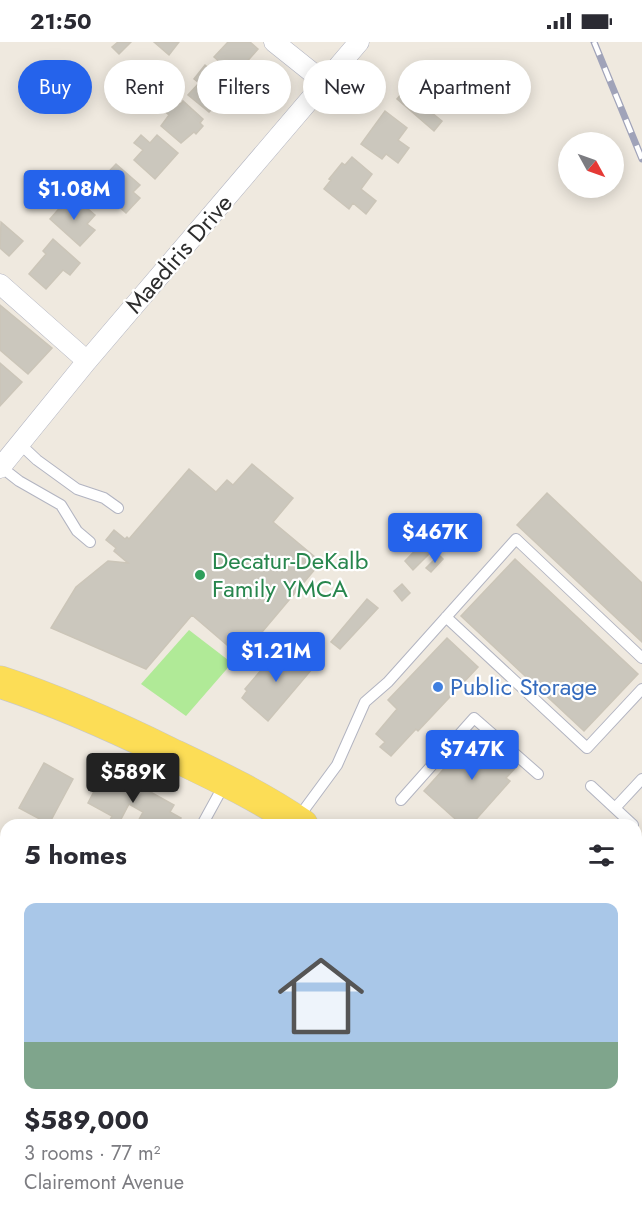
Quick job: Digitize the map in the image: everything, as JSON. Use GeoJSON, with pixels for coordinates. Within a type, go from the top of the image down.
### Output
{"type":"FeatureCollection","features":[{"type":"Feature","properties":{"kind":"main road"},"geometry":{"type":"LineString","coordinates":[[0,682],[67,707],[166,752],[227,781],[292,819]]}},
{"type":"Feature","properties":{"kind":"street"},"geometry":{"type":"LineString","coordinates":[[274,42],[303,65]]}},
{"type":"Feature","properties":{"kind":"street","name":"Maediris Drive"},"geometry":{"type":"LineString","coordinates":[[343,60],[359,42]]}},
{"type":"Feature","properties":{"kind":"street","name":"Maediris Drive"},"geometry":{"type":"LineString","coordinates":[[0,468],[87,361],[303,107]]}},
{"type":"Feature","properties":{"kind":"street"},"geometry":{"type":"LineString","coordinates":[[0,284],[87,361]]}},
{"type":"Feature","properties":{"kind":"lane"},"geometry":{"type":"LineString","coordinates":[[20,444],[37,460],[77,489],[104,498],[118,508]]}},
{"type":"Feature","properties":{"kind":"lane"},"geometry":{"type":"LineString","coordinates":[[0,468],[19,482],[61,505],[77,531],[90,542]]}},
{"type":"Feature","properties":{"kind":"lane"},"geometry":{"type":"LineString","coordinates":[[302,819],[337,765],[365,702],[388,682],[516,539],[642,658]]}},
{"type":"Feature","properties":{"kind":"lane"},"geometry":{"type":"LineString","coordinates":[[446,616],[587,748],[642,689]]}},
{"type":"Feature","properties":{"kind":"lane"},"geometry":{"type":"LineString","coordinates":[[401,800],[474,718],[538,774]]}},
{"type":"Feature","properties":{"kind":"lane"},"geometry":{"type":"LineString","coordinates":[[615,808],[642,779]]}},
{"type":"Feature","properties":{"kind":"lane"},"geometry":{"type":"LineString","coordinates":[[205,819],[227,781]]}},
{"type":"Feature","properties":{"kind":"lane"},"geometry":{"type":"LineString","coordinates":[[591,786],[627,819]]}},
{"type":"Feature","properties":{"kind":"green space"},"geometry":{"type":"Polygon","coordinates":[[[189,630],[232,663],[186,716],[141,684],[189,630]]]}},
{"type":"Feature","properties":{"kind":"building"},"geometry":{"type":"Polygon","coordinates":[[[118,42],[131,42],[119,54],[112,47],[118,42]]]}},
{"type":"Feature","properties":{"kind":"building"},"geometry":{"type":"Polygon","coordinates":[[[154,42],[179,42],[169,55],[154,42]]]}},
{"type":"Feature","properties":{"kind":"building"},"geometry":{"type":"Polygon","coordinates":[[[228,42],[250,42],[258,49],[248,60],[218,60],[214,57],[228,42]]]}},
{"type":"Feature","properties":{"kind":"building"},"geometry":{"type":"Polygon","coordinates":[[[197,85],[197,102],[188,95],[197,85]]]}},
{"type":"Feature","properties":{"kind":"building"},"geometry":{"type":"Polygon","coordinates":[[[185,103],[203,119],[200,123],[203,126],[196,134],[194,132],[181,143],[161,126],[169,115],[185,114],[185,103]]]}},
{"type":"Feature","properties":{"kind":"building"},"geometry":{"type":"Polygon","coordinates":[[[386,112],[407,128],[398,140],[409,148],[398,163],[386,154],[382,159],[361,144],[386,112]]]}},
{"type":"Feature","properties":{"kind":"building"},"geometry":{"type":"Polygon","coordinates":[[[414,114],[433,114],[442,121],[434,131],[414,114]]]}},
{"type":"Feature","properties":{"kind":"building"},"geometry":{"type":"Polygon","coordinates":[[[141,135],[150,143],[157,135],[178,153],[155,179],[134,160],[143,150],[134,143],[141,135]]]}},
{"type":"Feature","properties":{"kind":"building"},"geometry":{"type":"Polygon","coordinates":[[[352,157],[372,174],[361,189],[376,201],[366,214],[353,203],[349,209],[324,189],[342,163],[345,165],[352,157]]]}},
{"type":"Feature","properties":{"kind":"building"},"geometry":{"type":"Polygon","coordinates":[[[116,164],[140,185],[133,192],[140,198],[126,213],[96,185],[116,164]]]}},
{"type":"Feature","properties":{"kind":"building"},"geometry":{"type":"Polygon","coordinates":[[[73,196],[95,215],[87,224],[95,230],[80,246],[50,219],[73,196]]]}},
{"type":"Feature","properties":{"kind":"building"},"geometry":{"type":"Polygon","coordinates":[[[1,222],[23,241],[9,256],[0,248],[1,222]]]}},
{"type":"Feature","properties":{"kind":"building"},"geometry":{"type":"Polygon","coordinates":[[[53,239],[80,263],[70,275],[63,270],[46,289],[29,274],[46,254],[43,251],[53,239]]]}},
{"type":"Feature","properties":{"kind":"building"},"geometry":{"type":"Polygon","coordinates":[[[0,305],[52,348],[28,374],[0,350],[0,305]]]}},
{"type":"Feature","properties":{"kind":"building"},"geometry":{"type":"Polygon","coordinates":[[[0,363],[22,382],[0,406],[0,363]]]}},
{"type":"Feature","properties":{"kind":"building","name":"Decatur-DeKalb Family YMCA"},"geometry":{"type":"Polygon","coordinates":[[[252,464],[293,498],[273,522],[321,562],[241,657],[192,615],[146,669],[51,628],[76,587],[108,561],[128,563],[114,551],[116,548],[106,540],[114,530],[125,539],[127,537],[129,539],[189,469],[216,492],[227,480],[233,485],[252,464]]]}},
{"type":"Feature","properties":{"kind":"building"},"geometry":{"type":"Polygon","coordinates":[[[547,493],[642,583],[642,642],[517,525],[547,493]]]}},
{"type":"Feature","properties":{"kind":"building"},"geometry":{"type":"Polygon","coordinates":[[[431,534],[440,543],[413,570],[405,561],[431,534]]]}},
{"type":"Feature","properties":{"kind":"building"},"geometry":{"type":"Polygon","coordinates":[[[439,555],[443,559],[431,572],[426,568],[439,555]]]}},
{"type":"Feature","properties":{"kind":"building"},"geometry":{"type":"Polygon","coordinates":[[[515,559],[638,674],[584,731],[461,616],[515,559]]]}},
{"type":"Feature","properties":{"kind":"building"},"geometry":{"type":"Polygon","coordinates":[[[402,584],[410,593],[402,601],[394,591],[402,584]]]}},
{"type":"Feature","properties":{"kind":"building"},"geometry":{"type":"Polygon","coordinates":[[[367,599],[378,608],[340,649],[331,642],[367,599]]]}},
{"type":"Feature","properties":{"kind":"building"},"geometry":{"type":"Polygon","coordinates":[[[447,638],[478,667],[418,731],[416,729],[391,756],[380,747],[385,742],[376,734],[397,709],[388,700],[447,638]]]}},
{"type":"Feature","properties":{"kind":"building"},"geometry":{"type":"Polygon","coordinates":[[[279,649],[290,658],[294,653],[312,669],[268,721],[242,698],[247,691],[245,689],[279,649]]]}},
{"type":"Feature","properties":{"kind":"building"},"geometry":{"type":"Polygon","coordinates":[[[481,734],[517,766],[506,778],[510,781],[476,819],[455,819],[424,791],[466,744],[470,747],[481,734]]]}},
{"type":"Feature","properties":{"kind":"building"},"geometry":{"type":"Polygon","coordinates":[[[44,763],[73,779],[52,819],[40,819],[19,808],[44,763]]]}},
{"type":"Feature","properties":{"kind":"building"},"geometry":{"type":"Polygon","coordinates":[[[102,776],[133,794],[138,785],[174,805],[170,812],[181,818],[139,819],[143,812],[129,804],[121,819],[110,819],[112,816],[88,803],[102,776]]]}},
{"type":"Feature","properties":{"kind":"railway"},"geometry":{"type":"LineString","coordinates":[[594,42],[642,159]]}},
{"type":"Feature","properties":{"kind":"place","name":"Decatur-DeKalb Family YMCA"},"geometry":{"type":"Point","coordinates":[200,575]}},
{"type":"Feature","properties":{"kind":"place","name":"Public Storage"},"geometry":{"type":"Point","coordinates":[438,687]}}]}
